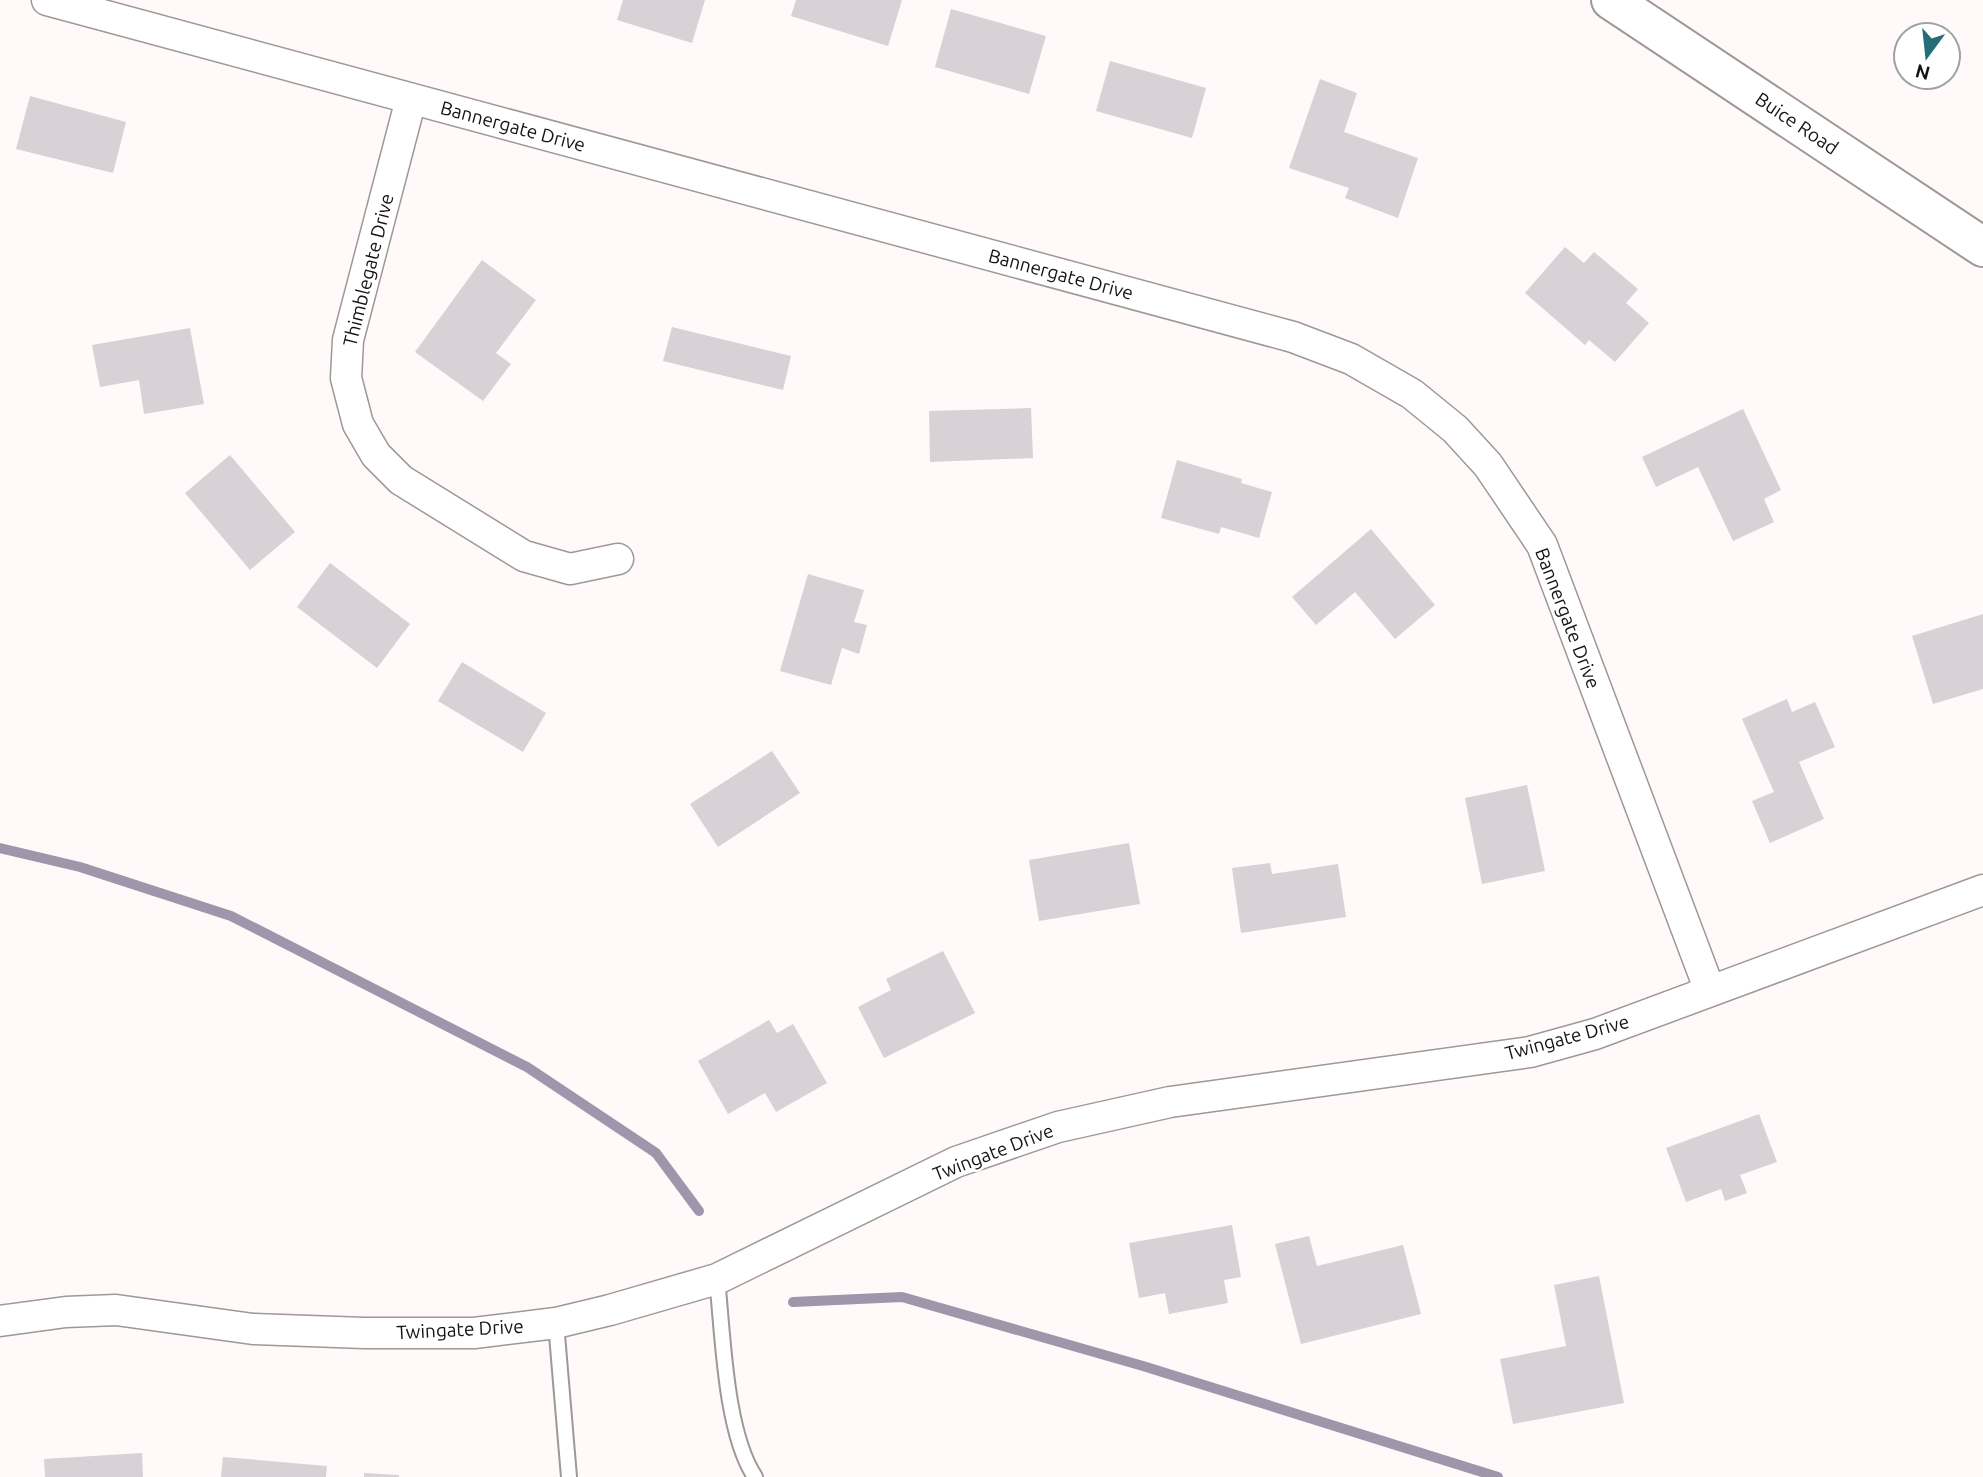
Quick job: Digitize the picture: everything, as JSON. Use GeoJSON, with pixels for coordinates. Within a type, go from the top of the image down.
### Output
{"type":"FeatureCollection","features":[{"type":"Feature","properties":{"kind":"street","name":"Bannergate Drive"},"geometry":{"type":"LineString","coordinates":[[47,0],[1293,337],[1351,359],[1412,394],[1455,429],[1488,465],[1542,545],[1710,991]]}},
{"type":"Feature","properties":{"kind":"street","name":"Buice Road"},"geometry":{"type":"LineString","coordinates":[[1611,0],[1983,247]]}},
{"type":"Feature","properties":{"kind":"street","name":"Thimblegate Drive"},"geometry":{"type":"LineString","coordinates":[[411,99],[348,340],[346,378],[358,424],[376,455],[401,480],[524,556],[570,569],[618,559]]}},
{"type":"Feature","properties":{"kind":"street","name":"Twingate Drive"},"geometry":{"type":"LineString","coordinates":[[0,1321],[66,1312],[116,1310],[253,1329],[364,1334],[474,1333],[556,1323],[717,1279],[956,1162],[1058,1127],[1170,1102],[1530,1052],[1595,1034],[1983,890]]}},
{"type":"Feature","properties":{"kind":"lane"},"geometry":{"type":"LineString","coordinates":[[717,1279],[730,1404],[747,1465],[755,1477]]}},
{"type":"Feature","properties":{"kind":"lane"},"geometry":{"type":"LineString","coordinates":[[556,1323],[569,1477]]}},
{"type":"Feature","properties":{"kind":"building"},"geometry":{"type":"Polygon","coordinates":[[[623,0],[705,0],[692,43],[617,20],[623,0]]]}},
{"type":"Feature","properties":{"kind":"building"},"geometry":{"type":"Polygon","coordinates":[[[796,0],[902,0],[888,46],[791,16],[796,0]]]}},
{"type":"Feature","properties":{"kind":"building"},"geometry":{"type":"Polygon","coordinates":[[[951,9],[1046,36],[1029,94],[935,67],[951,9]]]}},
{"type":"Feature","properties":{"kind":"building"},"geometry":{"type":"Polygon","coordinates":[[[1110,61],[1206,88],[1192,138],[1096,111],[1110,61]]]}},
{"type":"Feature","properties":{"kind":"building"},"geometry":{"type":"Polygon","coordinates":[[[1320,79],[1357,93],[1344,132],[1418,158],[1398,218],[1345,198],[1349,188],[1289,168],[1320,79]]]}},
{"type":"Feature","properties":{"kind":"building"},"geometry":{"type":"Polygon","coordinates":[[[30,96],[126,122],[113,173],[16,149],[30,96]]]}},
{"type":"Feature","properties":{"kind":"building"},"geometry":{"type":"Polygon","coordinates":[[[1565,247],[1584,263],[1594,252],[1638,289],[1626,303],[1649,323],[1615,362],[1589,340],[1585,345],[1525,293],[1565,247]]]}},
{"type":"Feature","properties":{"kind":"building"},"geometry":{"type":"Polygon","coordinates":[[[482,260],[536,300],[496,353],[511,364],[483,401],[415,352],[482,260]]]}},
{"type":"Feature","properties":{"kind":"building"},"geometry":{"type":"Polygon","coordinates":[[[672,327],[791,356],[783,390],[663,361],[672,327]]]}},
{"type":"Feature","properties":{"kind":"building"},"geometry":{"type":"Polygon","coordinates":[[[190,328],[204,404],[144,414],[139,380],[100,387],[92,345],[190,328]]]}},
{"type":"Feature","properties":{"kind":"building"},"geometry":{"type":"Polygon","coordinates":[[[1031,408],[1033,458],[930,462],[929,411],[1031,408]]]}},
{"type":"Feature","properties":{"kind":"building"},"geometry":{"type":"Polygon","coordinates":[[[1743,409],[1781,490],[1764,499],[1774,522],[1733,541],[1698,467],[1656,487],[1642,457],[1743,409]]]}},
{"type":"Feature","properties":{"kind":"building"},"geometry":{"type":"Polygon","coordinates":[[[230,455],[295,532],[250,570],[185,493],[230,455]]]}},
{"type":"Feature","properties":{"kind":"building"},"geometry":{"type":"Polygon","coordinates":[[[1177,460],[1242,479],[1241,483],[1272,492],[1259,538],[1221,527],[1219,534],[1161,518],[1177,460]]]}},
{"type":"Feature","properties":{"kind":"building"},"geometry":{"type":"Polygon","coordinates":[[[1371,529],[1435,605],[1395,639],[1355,592],[1316,625],[1292,597],[1371,529]]]}},
{"type":"Feature","properties":{"kind":"building"},"geometry":{"type":"Polygon","coordinates":[[[330,563],[410,624],[377,668],[297,607],[330,563]]]}},
{"type":"Feature","properties":{"kind":"building"},"geometry":{"type":"Polygon","coordinates":[[[808,574],[864,590],[854,622],[867,625],[859,654],[842,648],[831,685],[780,671],[808,574]]]}},
{"type":"Feature","properties":{"kind":"building"},"geometry":{"type":"Polygon","coordinates":[[[1983,614],[1983,689],[1933,704],[1912,636],[1983,614]]]}},
{"type":"Feature","properties":{"kind":"building"},"geometry":{"type":"Polygon","coordinates":[[[462,662],[546,713],[523,752],[438,701],[462,662]]]}},
{"type":"Feature","properties":{"kind":"building"},"geometry":{"type":"Polygon","coordinates":[[[1787,699],[1792,712],[1815,702],[1835,747],[1799,762],[1824,819],[1770,843],[1752,801],[1774,792],[1742,719],[1787,699]]]}},
{"type":"Feature","properties":{"kind":"building"},"geometry":{"type":"Polygon","coordinates":[[[772,751],[800,793],[718,847],[690,804],[772,751]]]}},
{"type":"Feature","properties":{"kind":"building"},"geometry":{"type":"Polygon","coordinates":[[[1527,785],[1545,871],[1482,884],[1465,798],[1527,785]]]}},
{"type":"Feature","properties":{"kind":"building"},"geometry":{"type":"Polygon","coordinates":[[[1129,843],[1140,904],[1039,921],[1029,860],[1129,843]]]}},
{"type":"Feature","properties":{"kind":"building"},"geometry":{"type":"Polygon","coordinates":[[[1270,863],[1272,874],[1338,864],[1346,917],[1241,933],[1232,868],[1270,863]]]}},
{"type":"Feature","properties":{"kind":"building"},"geometry":{"type":"Polygon","coordinates":[[[943,951],[975,1013],[884,1058],[858,1007],[891,990],[886,979],[943,951]]]}},
{"type":"Feature","properties":{"kind":"building"},"geometry":{"type":"Polygon","coordinates":[[[769,1020],[777,1033],[793,1024],[827,1083],[776,1112],[765,1093],[728,1114],[698,1061],[769,1020]]]}},
{"type":"Feature","properties":{"kind":"building"},"geometry":{"type":"Polygon","coordinates":[[[1759,1114],[1777,1162],[1740,1175],[1747,1193],[1725,1201],[1721,1189],[1686,1202],[1666,1148],[1759,1114]]]}},
{"type":"Feature","properties":{"kind":"building"},"geometry":{"type":"Polygon","coordinates":[[[1232,1225],[1241,1277],[1224,1280],[1228,1303],[1169,1314],[1165,1293],[1139,1298],[1129,1243],[1232,1225]]]}},
{"type":"Feature","properties":{"kind":"building"},"geometry":{"type":"Polygon","coordinates":[[[1309,1236],[1317,1266],[1403,1245],[1421,1314],[1301,1344],[1275,1244],[1309,1236]]]}},
{"type":"Feature","properties":{"kind":"building"},"geometry":{"type":"Polygon","coordinates":[[[1599,1276],[1624,1403],[1513,1424],[1500,1359],[1566,1346],[1554,1285],[1599,1276]]]}},
{"type":"Feature","properties":{"kind":"building"},"geometry":{"type":"Polygon","coordinates":[[[142,1453],[143,1477],[45,1477],[44,1459],[142,1453]]]}},
{"type":"Feature","properties":{"kind":"building"},"geometry":{"type":"Polygon","coordinates":[[[223,1457],[327,1466],[326,1477],[221,1477],[223,1457]]]}},
{"type":"Feature","properties":{"kind":"building"},"geometry":{"type":"Polygon","coordinates":[[[364,1473],[399,1475],[399,1477],[364,1477],[364,1473]]]}},
{"type":"Feature","properties":{"kind":"waterway"},"geometry":{"type":"LineString","coordinates":[[0,848],[80,867],[231,916],[527,1067],[656,1153],[699,1211]]}},
{"type":"Feature","properties":{"kind":"waterway"},"geometry":{"type":"LineString","coordinates":[[793,1302],[902,1297],[1143,1366],[1498,1477]]}}]}
